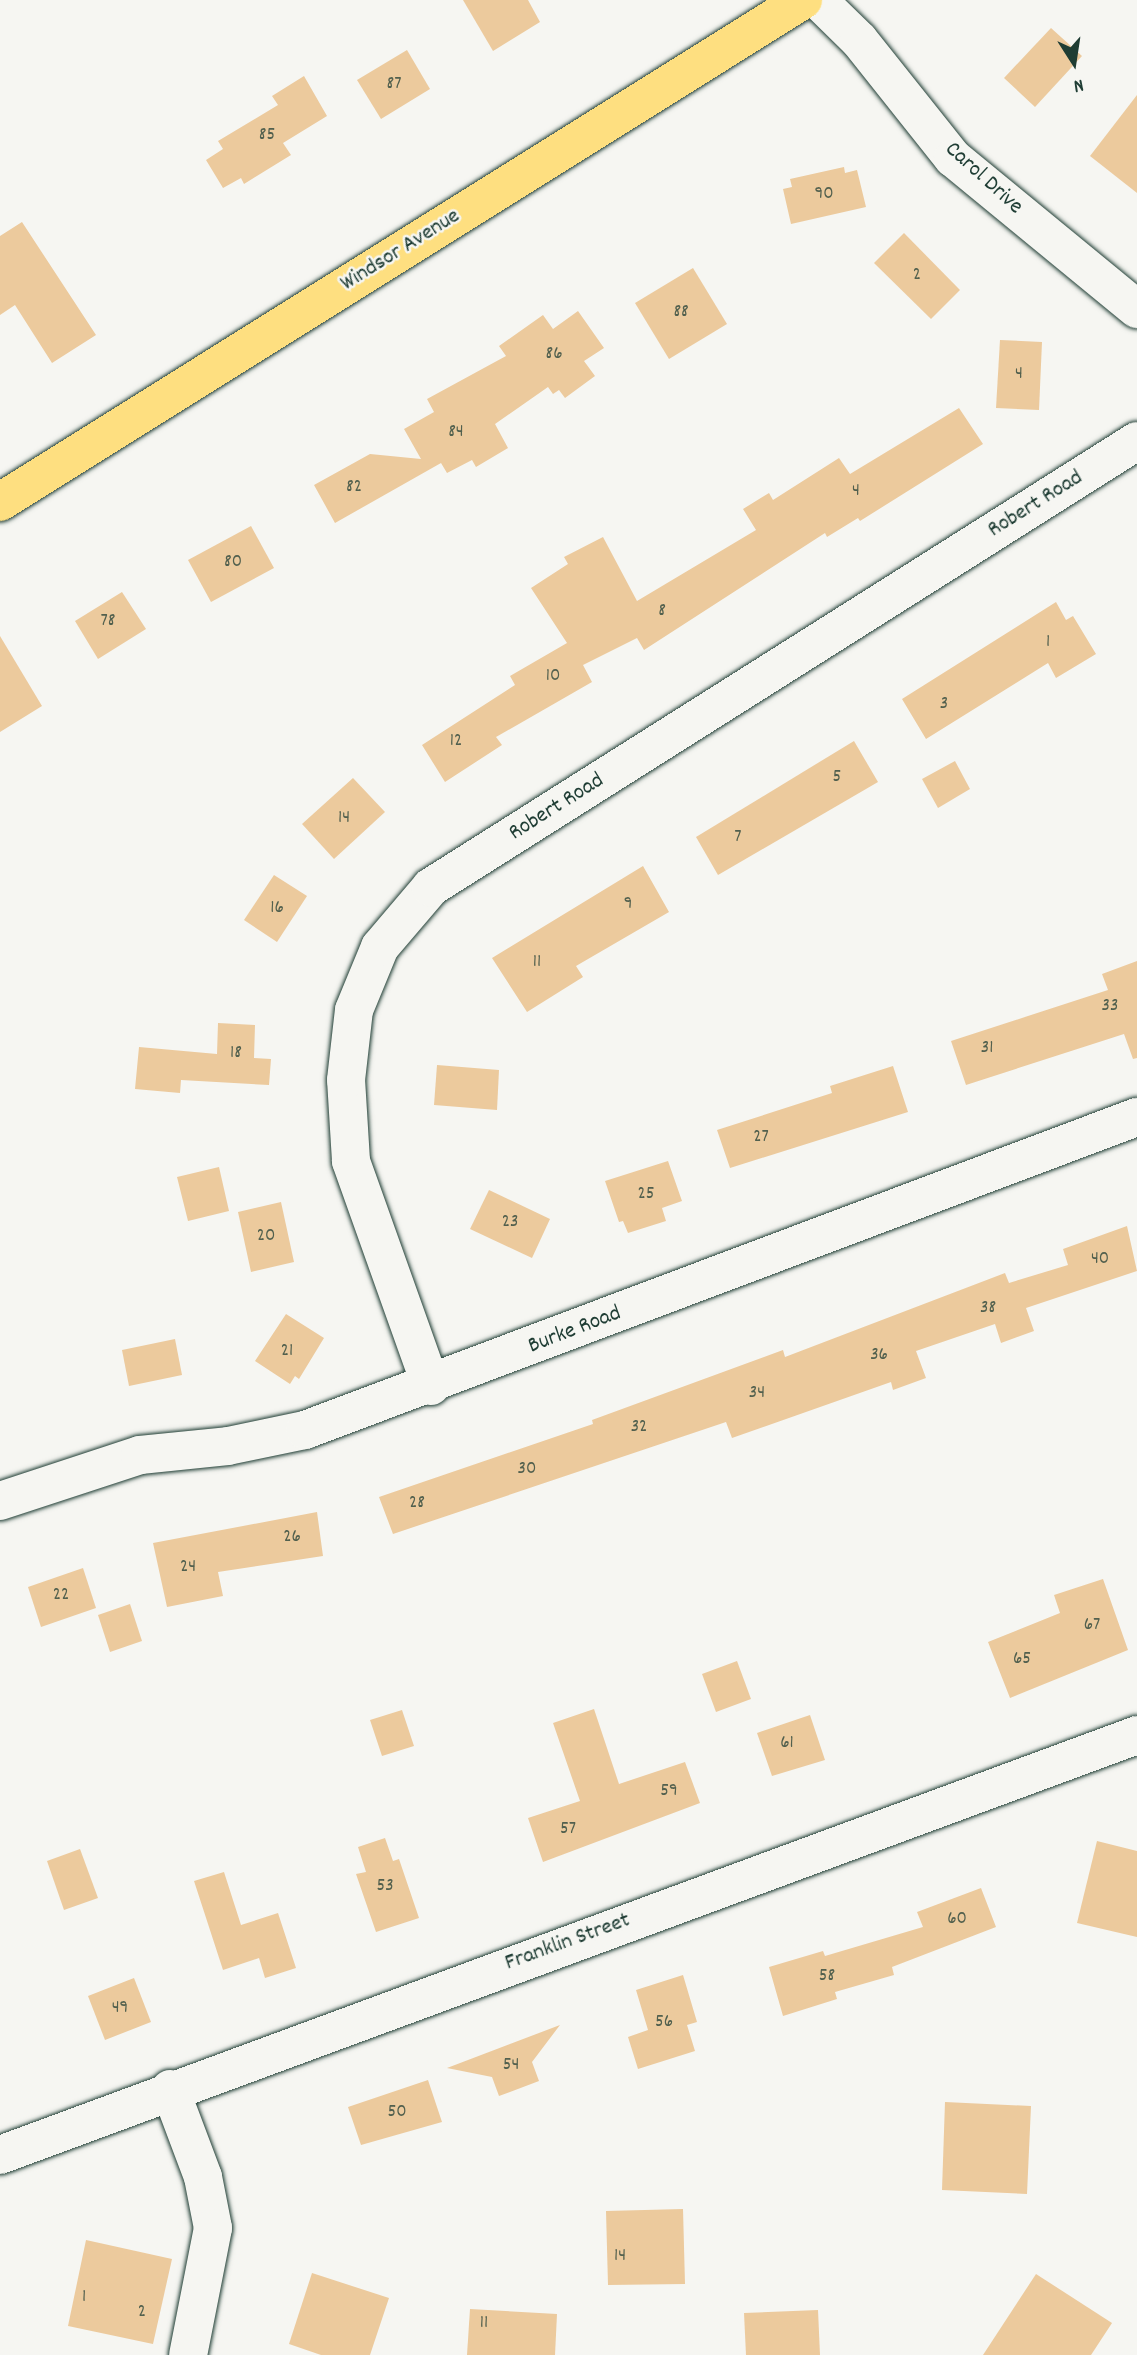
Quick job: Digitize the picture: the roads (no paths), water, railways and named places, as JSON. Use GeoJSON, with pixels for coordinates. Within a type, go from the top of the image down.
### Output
{"type":"FeatureCollection","features":[{"type":"Feature","properties":{"kind":"main road","name":"Windsor Avenue"},"geometry":{"type":"LineString","coordinates":[[0,502],[803,0]]}},
{"type":"Feature","properties":{"kind":"street","name":"Carol Drive"},"geometry":{"type":"LineString","coordinates":[[818,0],[859,40],[953,158],[1137,309]]}},
{"type":"Feature","properties":{"kind":"street","name":"Robert Road"},"geometry":{"type":"LineString","coordinates":[[430,1386],[351,1161],[346,1080],[354,1010],[380,947],[431,887],[1137,441]]}},
{"type":"Feature","properties":{"kind":"street","name":"Burke Road"},"geometry":{"type":"LineString","coordinates":[[0,1501],[140,1455],[228,1446],[305,1430],[430,1386],[1137,1118]]}},
{"type":"Feature","properties":{"kind":"street","name":"Franklin Street"},"geometry":{"type":"LineString","coordinates":[[0,2155],[170,2089],[1137,1735]]}},
{"type":"Feature","properties":{"kind":"street"},"geometry":{"type":"LineString","coordinates":[[170,2089],[203,2177],[213,2228],[188,2355]]}}]}
